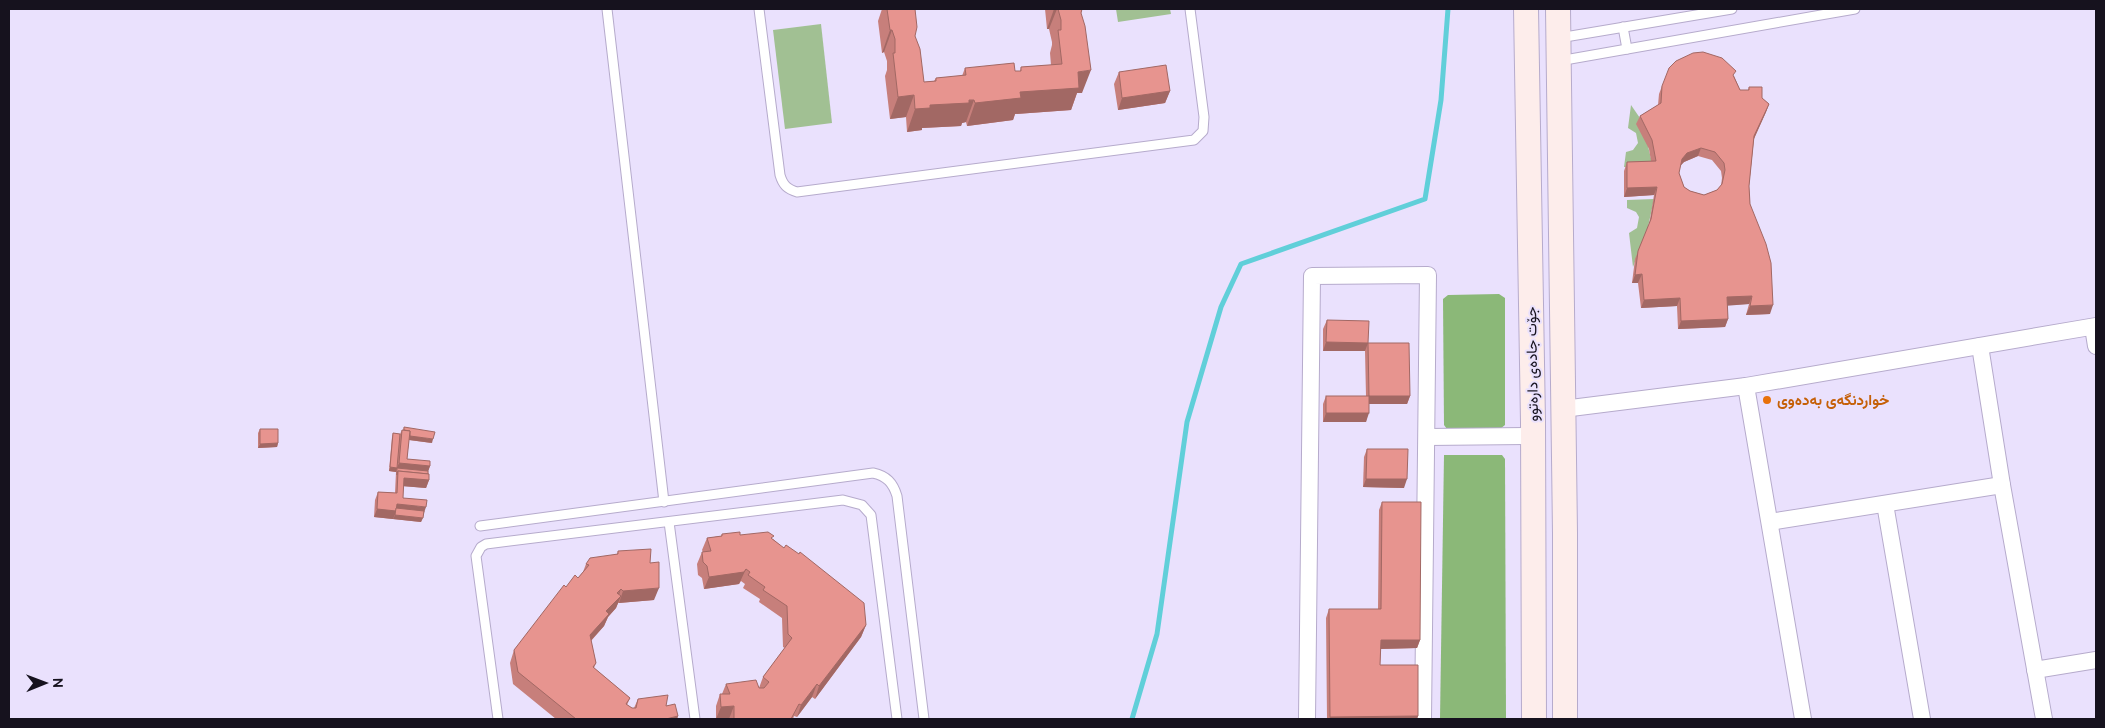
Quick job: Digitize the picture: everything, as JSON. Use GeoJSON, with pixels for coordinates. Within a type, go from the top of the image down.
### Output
{"type":"FeatureCollection","features":[{"type":"Feature","properties":{"kind":"main road","name":"جۆت جادەی دارەتوو"},"geometry":{"type":"LineString","coordinates":[[1526,9],[1534,436],[1534,719]]}},
{"type":"Feature","properties":{"kind":"main road","name":"جۆت جادەی دارەتوو"},"geometry":{"type":"LineString","coordinates":[[1558,9],[1565,719]]}},
{"type":"Feature","properties":{"kind":"main road"},"geometry":{"type":"LineString","coordinates":[[1534,643],[1565,642]]}},
{"type":"Feature","properties":{"kind":"street"},"geometry":{"type":"LineString","coordinates":[[1307,719],[1312,276],[1428,274],[1422,719]]}},
{"type":"Feature","properties":{"kind":"street"},"geometry":{"type":"LineString","coordinates":[[1563,409],[1746,386],[2095,326],[2096,346]]}},
{"type":"Feature","properties":{"kind":"street"},"geometry":{"type":"LineString","coordinates":[[1980,346],[2002,485],[2044,719]]}},
{"type":"Feature","properties":{"kind":"street"},"geometry":{"type":"LineString","coordinates":[[1746,386],[1802,719]]}},
{"type":"Feature","properties":{"kind":"street"},"geometry":{"type":"LineString","coordinates":[[1427,437],[1534,436]]}},
{"type":"Feature","properties":{"kind":"street"},"geometry":{"type":"LineString","coordinates":[[1770,522],[2002,485]]}},
{"type":"Feature","properties":{"kind":"street"},"geometry":{"type":"LineString","coordinates":[[1885,504],[1922,719]]}},
{"type":"Feature","properties":{"kind":"street"},"geometry":{"type":"LineString","coordinates":[[2035,670],[2096,660]]}},
{"type":"Feature","properties":{"kind":"lane"},"geometry":{"type":"LineString","coordinates":[[607,9],[664,502]]}},
{"type":"Feature","properties":{"kind":"lane"},"geometry":{"type":"LineString","coordinates":[[759,9],[780,175],[783,185],[797,192],[1194,140],[1203,132],[1204,117],[1190,9]]}},
{"type":"Feature","properties":{"kind":"lane"},"geometry":{"type":"LineString","coordinates":[[1558,50],[1623,27],[1732,9]]}},
{"type":"Feature","properties":{"kind":"lane"},"geometry":{"type":"LineString","coordinates":[[1558,50],[1627,49],[1854,9]]}},
{"type":"Feature","properties":{"kind":"lane"},"geometry":{"type":"LineString","coordinates":[[1623,27],[1627,49]]}},
{"type":"Feature","properties":{"kind":"lane"},"geometry":{"type":"LineString","coordinates":[[480,526],[873,472],[887,478],[892,483],[897,496],[924,719]]}},
{"type":"Feature","properties":{"kind":"lane"},"geometry":{"type":"LineString","coordinates":[[498,719],[476,556],[480,547],[486,544],[843,500],[856,501],[868,510],[872,520],[897,719]]}},
{"type":"Feature","properties":{"kind":"lane"},"geometry":{"type":"LineString","coordinates":[[669,522],[695,719]]}},
{"type":"Feature","properties":{"kind":"green space"},"geometry":{"type":"Polygon","coordinates":[[[1116,9],[1170,9],[1171,14],[1118,22],[1116,9]]]}},
{"type":"Feature","properties":{"kind":"green space"},"geometry":{"type":"Polygon","coordinates":[[[821,24],[832,123],[785,129],[773,30],[821,24]]]}},
{"type":"Feature","properties":{"kind":"green space"},"geometry":{"type":"Polygon","coordinates":[[[1631,105],[1642,121],[1653,167],[1624,167],[1626,152],[1633,150],[1638,143],[1636,133],[1628,128],[1631,105]]]}},
{"type":"Feature","properties":{"kind":"green space"},"geometry":{"type":"Polygon","coordinates":[[[1654,199],[1648,227],[1633,267],[1629,233],[1637,228],[1639,217],[1636,212],[1627,208],[1627,200],[1654,199]]]}},
{"type":"Feature","properties":{"kind":"green space"},"geometry":{"type":"Polygon","coordinates":[[[1499,294],[1505,298],[1505,425],[1500,429],[1447,429],[1444,425],[1443,299],[1448,295],[1499,294]]]}},
{"type":"Feature","properties":{"kind":"green space"},"geometry":{"type":"Polygon","coordinates":[[[1444,455],[1502,455],[1505,459],[1506,719],[1440,719],[1444,455]]]}},
{"type":"Feature","properties":{"kind":"building"},"geometry":{"type":"Polygon","coordinates":[[[887,9],[915,9],[917,27],[915,36],[920,49],[924,82],[936,81],[936,78],[966,75],[965,68],[1014,63],[1015,71],[1021,71],[1021,67],[1062,64],[1058,30],[1061,30],[1061,20],[1058,9],[1082,9],[1081,13],[1085,26],[1091,70],[1078,72],[1079,88],[1020,92],[1021,98],[975,103],[974,100],[969,100],[969,103],[930,105],[930,108],[915,109],[914,95],[898,97],[893,53],[895,53],[895,39],[892,30],[890,30],[887,9]]]}},
{"type":"Feature","properties":{"kind":"building"},"geometry":{"type":"Polygon","coordinates":[[[1703,52],[1722,58],[1736,71],[1733,75],[1740,90],[1749,90],[1749,87],[1762,87],[1762,98],[1769,104],[1754,136],[1749,186],[1750,204],[1766,244],[1771,263],[1773,305],[1750,306],[1752,296],[1727,297],[1728,319],[1681,321],[1680,298],[1644,300],[1642,274],[1635,275],[1638,251],[1651,219],[1657,187],[1627,188],[1627,162],[1656,161],[1652,140],[1640,116],[1661,103],[1662,86],[1669,68],[1676,61],[1693,53],[1703,52]],[[1701,148],[1687,153],[1682,159],[1679,173],[1684,187],[1704,195],[1717,190],[1722,184],[1725,170],[1724,163],[1715,152],[1701,148]]]}},
{"type":"Feature","properties":{"kind":"building"},"geometry":{"type":"Polygon","coordinates":[[[1166,65],[1170,91],[1122,98],[1119,72],[1166,65]]]}},
{"type":"Feature","properties":{"kind":"building"},"geometry":{"type":"Polygon","coordinates":[[[1327,320],[1369,321],[1368,343],[1326,342],[1327,320]]]}},
{"type":"Feature","properties":{"kind":"building"},"geometry":{"type":"Polygon","coordinates":[[[1368,343],[1409,343],[1410,396],[1369,396],[1368,343]]]}},
{"type":"Feature","properties":{"kind":"building"},"geometry":{"type":"Polygon","coordinates":[[[1326,396],[1369,396],[1369,413],[1326,413],[1326,396]]]}},
{"type":"Feature","properties":{"kind":"building"},"geometry":{"type":"Polygon","coordinates":[[[404,427],[435,432],[433,439],[410,436],[410,431],[404,430],[404,427]]]}},
{"type":"Feature","properties":{"kind":"building"},"geometry":{"type":"Polygon","coordinates":[[[260,429],[278,429],[278,443],[260,444],[260,429]]]}},
{"type":"Feature","properties":{"kind":"building"},"geometry":{"type":"Polygon","coordinates":[[[402,430],[410,431],[407,459],[430,461],[430,466],[399,463],[402,430]]]}},
{"type":"Feature","properties":{"kind":"building"},"geometry":{"type":"Polygon","coordinates":[[[393,433],[400,434],[397,468],[390,467],[393,433]]]}},
{"type":"Feature","properties":{"kind":"building"},"geometry":{"type":"Polygon","coordinates":[[[1367,449],[1408,449],[1407,479],[1366,479],[1367,449]]]}},
{"type":"Feature","properties":{"kind":"building"},"geometry":{"type":"Polygon","coordinates":[[[397,468],[428,471],[428,474],[398,471],[397,475],[397,468]]]}},
{"type":"Feature","properties":{"kind":"building"},"geometry":{"type":"Polygon","coordinates":[[[398,471],[429,474],[429,480],[404,478],[403,498],[427,500],[426,507],[397,504],[396,511],[377,509],[378,492],[397,493],[398,471]]]}},
{"type":"Feature","properties":{"kind":"building"},"geometry":{"type":"Polygon","coordinates":[[[1382,502],[1421,502],[1420,640],[1381,640],[1380,665],[1418,665],[1418,716],[1330,717],[1329,609],[1381,609],[1382,502]]]}},
{"type":"Feature","properties":{"kind":"building"},"geometry":{"type":"Polygon","coordinates":[[[396,508],[424,511],[423,518],[395,515],[396,508]]]}},
{"type":"Feature","properties":{"kind":"building"},"geometry":{"type":"Polygon","coordinates":[[[740,532],[740,535],[768,532],[774,536],[771,538],[784,548],[786,545],[799,554],[800,552],[864,603],[866,625],[819,686],[817,684],[801,705],[799,704],[791,719],[734,719],[734,706],[721,707],[720,694],[730,694],[726,684],[756,680],[759,688],[764,688],[769,682],[763,677],[792,638],[788,634],[787,606],[763,590],[765,587],[748,575],[750,572],[746,569],[744,572],[709,577],[707,566],[703,562],[702,552],[711,551],[707,538],[740,532]]]}},
{"type":"Feature","properties":{"kind":"building"},"geometry":{"type":"Polygon","coordinates":[[[651,549],[650,563],[659,562],[659,588],[623,591],[621,589],[617,593],[621,596],[606,611],[609,614],[590,635],[596,663],[593,667],[630,698],[626,704],[632,708],[636,708],[638,699],[668,695],[666,706],[675,704],[678,716],[666,719],[576,719],[518,672],[514,650],[564,585],[566,587],[575,575],[578,578],[589,565],[586,564],[590,558],[618,554],[618,551],[651,549]]]}},
{"type":"Feature","properties":{"kind":"waterway"},"geometry":{"type":"LineString","coordinates":[[1132,719],[1157,634],[1187,422],[1221,307],[1241,264],[1425,199],[1441,100],[1448,9]]}},
{"type":"Feature","properties":{"kind":"place","name":"خواردنگەی بەدەوی"},"geometry":{"type":"Point","coordinates":[1767,400]}}]}
